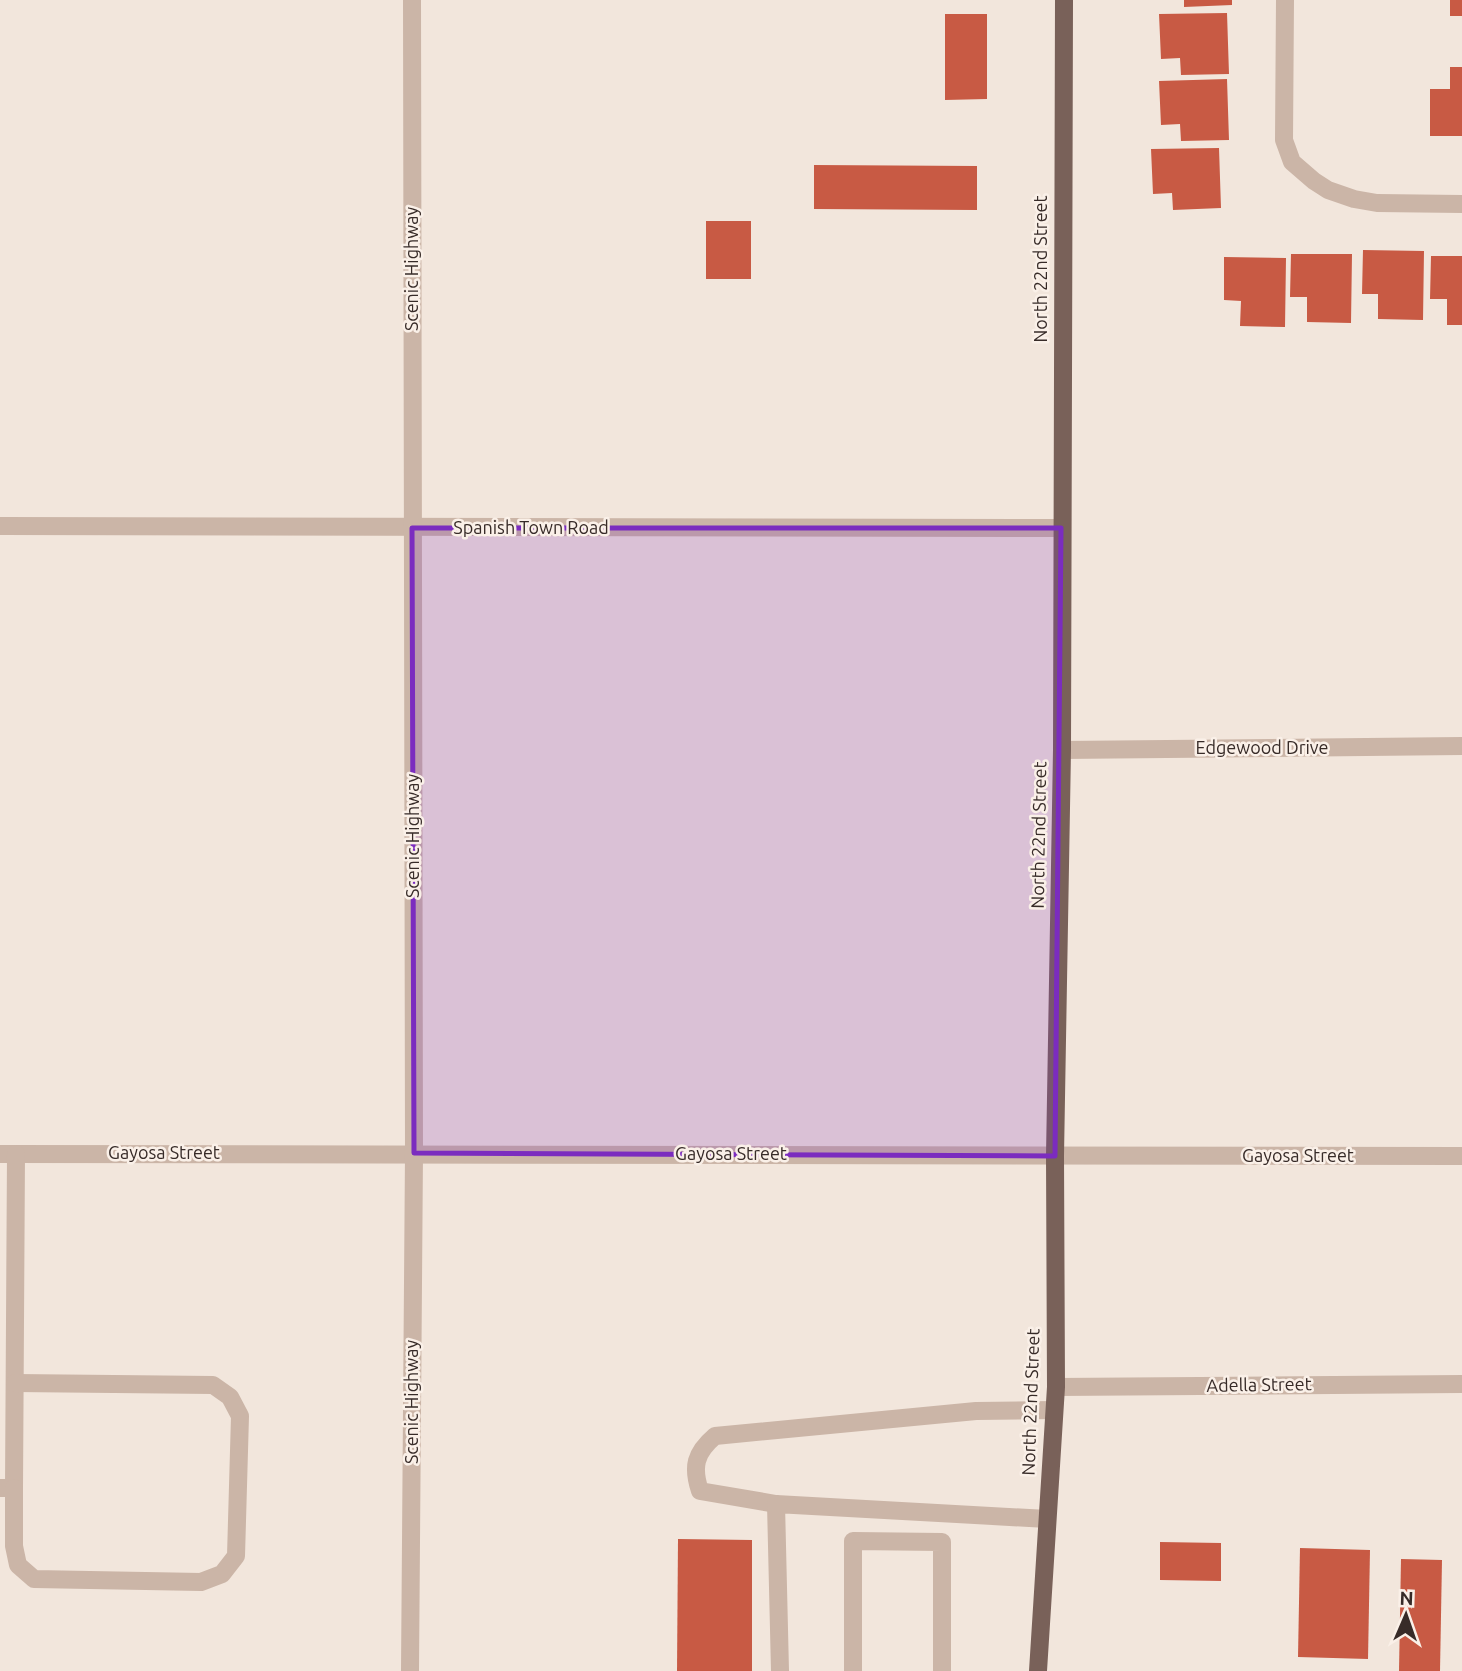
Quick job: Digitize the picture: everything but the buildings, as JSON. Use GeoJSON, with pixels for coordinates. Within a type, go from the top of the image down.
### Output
{"type":"FeatureCollection","features":[{"type":"Feature","properties":{"kind":"main road","name":"North 22nd Street"},"geometry":{"type":"LineString","coordinates":[[1038,1671],[1056,1387],[1055,1156],[1062,750],[1064,0]]}},
{"type":"Feature","properties":{"kind":"street","name":"Scenic Highway"},"geometry":{"type":"LineString","coordinates":[[410,1671],[414,1153],[412,0]]}},
{"type":"Feature","properties":{"kind":"street"},"geometry":{"type":"LineString","coordinates":[[1285,0],[1284,140],[1292,162],[1328,190],[1354,199],[1377,203],[1462,204]]}},
{"type":"Feature","properties":{"kind":"street","name":"Spanish Town Road"},"geometry":{"type":"LineString","coordinates":[[0,526],[1061,528]]}},
{"type":"Feature","properties":{"kind":"street","name":"Edgewood Drive"},"geometry":{"type":"LineString","coordinates":[[1062,750],[1462,746]]}},
{"type":"Feature","properties":{"kind":"street"},"geometry":{"type":"LineString","coordinates":[[8,1154],[15,1383],[7,1488],[18,1565],[34,1579],[201,1582],[222,1574],[236,1556],[240,1416],[230,1397],[213,1385],[15,1383]]}},
{"type":"Feature","properties":{"kind":"street","name":"Gayosa Street"},"geometry":{"type":"LineString","coordinates":[[8,1154],[1462,1156]]}},
{"type":"Feature","properties":{"kind":"street","name":"Adella Street"},"geometry":{"type":"LineString","coordinates":[[1056,1387],[1462,1384]]}},
{"type":"Feature","properties":{"kind":"street"},"geometry":{"type":"LineString","coordinates":[[1048,1519],[776,1504],[701,1491],[694,1473],[699,1454],[705,1444],[715,1436],[976,1411],[1054,1410]]}},
{"type":"Feature","properties":{"kind":"street"},"geometry":{"type":"LineString","coordinates":[[776,1504],[780,1671]]}},
{"type":"Feature","properties":{"kind":"street"},"geometry":{"type":"LineString","coordinates":[[853,1671],[853,1541],[878,1541],[942,1542],[942,1671]]}},
{"type":"Feature","properties":{"kind":"highlighted area"},"geometry":{"type":"Polygon","coordinates":[[[412,528],[1061,528],[1055,1156],[414,1153],[412,528]]]}}]}
